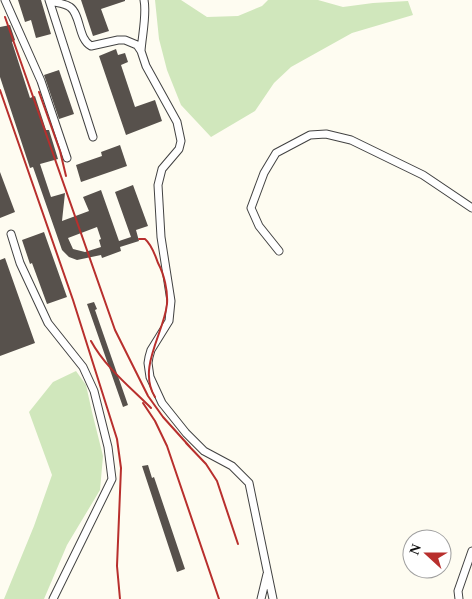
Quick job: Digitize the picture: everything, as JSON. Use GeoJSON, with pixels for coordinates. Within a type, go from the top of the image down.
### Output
{"type":"FeatureCollection","features":[{"type":"Feature","properties":{"kind":"lane"},"geometry":{"type":"LineString","coordinates":[[4,0],[41,81],[67,158]]}},
{"type":"Feature","properties":{"kind":"lane"},"geometry":{"type":"LineString","coordinates":[[141,51],[146,8],[144,0]]}},
{"type":"Feature","properties":{"kind":"lane"},"geometry":{"type":"LineString","coordinates":[[49,1],[66,5],[73,10],[85,42],[91,46],[118,40],[125,40],[137,45],[146,66],[177,122],[181,141],[179,149],[162,169],[158,185],[161,238],[171,310],[169,321],[151,350],[148,369],[158,397],[186,433],[204,451],[232,466],[249,483],[274,599]]}},
{"type":"Feature","properties":{"kind":"lane"},"geometry":{"type":"LineString","coordinates":[[49,1],[93,137]]}},
{"type":"Feature","properties":{"kind":"lane"},"geometry":{"type":"LineString","coordinates":[[279,251],[260,226],[251,208],[264,173],[276,153],[310,136],[326,134],[351,140],[423,175],[472,208]]}},
{"type":"Feature","properties":{"kind":"lane"},"geometry":{"type":"LineString","coordinates":[[11,234],[20,263],[48,323],[83,368],[94,391],[108,447],[112,479],[53,599]]}},
{"type":"Feature","properties":{"kind":"lane"},"geometry":{"type":"LineString","coordinates":[[459,599],[458,591],[472,551]]}},
{"type":"Feature","properties":{"kind":"lane"},"geometry":{"type":"LineString","coordinates":[[261,599],[267,578],[267,566]]}},
{"type":"Feature","properties":{"kind":"green space"},"geometry":{"type":"Polygon","coordinates":[[[155,0],[181,0],[207,17],[238,16],[262,6],[268,0],[318,0],[343,7],[408,1],[413,15],[352,33],[291,67],[274,83],[255,111],[211,137],[181,105],[167,70],[159,39],[155,0]]]}},
{"type":"Feature","properties":{"kind":"green space"},"geometry":{"type":"Polygon","coordinates":[[[76,371],[86,385],[103,456],[100,490],[67,545],[44,599],[4,599],[34,526],[52,475],[29,412],[53,382],[76,371]]]}},
{"type":"Feature","properties":{"kind":"building"},"geometry":{"type":"Polygon","coordinates":[[[18,0],[41,0],[51,34],[36,38],[31,20],[25,22],[18,0]]]}},
{"type":"Feature","properties":{"kind":"building"},"geometry":{"type":"Polygon","coordinates":[[[81,0],[125,1],[101,9],[109,31],[93,36],[81,0]]]}},
{"type":"Feature","properties":{"kind":"building"},"geometry":{"type":"Polygon","coordinates":[[[10,25],[15,40],[12,42],[30,98],[35,96],[46,130],[49,130],[58,159],[40,164],[51,197],[65,193],[62,221],[89,211],[83,197],[101,190],[119,241],[131,237],[115,192],[133,185],[148,226],[136,230],[139,241],[120,247],[121,251],[102,258],[101,255],[77,260],[69,257],[62,250],[33,167],[30,168],[0,77],[0,27],[10,25]],[[97,227],[68,238],[73,249],[85,252],[101,247],[99,240],[101,239],[97,227]]]}},
{"type":"Feature","properties":{"kind":"building"},"geometry":{"type":"Polygon","coordinates":[[[116,49],[118,55],[125,53],[128,62],[121,65],[135,107],[155,100],[162,121],[126,135],[99,56],[116,49]]]}},
{"type":"Feature","properties":{"kind":"building"},"geometry":{"type":"Polygon","coordinates":[[[59,70],[74,114],[59,119],[44,75],[59,70]]]}},
{"type":"Feature","properties":{"kind":"building"},"geometry":{"type":"Polygon","coordinates":[[[120,145],[127,166],[81,182],[76,165],[102,156],[101,152],[120,145]]]}},
{"type":"Feature","properties":{"kind":"building"},"geometry":{"type":"Polygon","coordinates":[[[0,172],[15,212],[0,218],[0,172]]]}},
{"type":"Feature","properties":{"kind":"building"},"geometry":{"type":"Polygon","coordinates":[[[44,232],[67,297],[47,304],[22,240],[44,232]]]}},
{"type":"Feature","properties":{"kind":"building"},"geometry":{"type":"Polygon","coordinates":[[[5,258],[35,343],[0,356],[0,260],[5,258]]]}},
{"type":"Feature","properties":{"kind":"building"},"geometry":{"type":"Polygon","coordinates":[[[94,302],[97,309],[95,310],[128,405],[123,407],[87,304],[94,302]]]}},
{"type":"Feature","properties":{"kind":"building"},"geometry":{"type":"Polygon","coordinates":[[[148,465],[152,478],[154,477],[185,569],[177,572],[142,466],[148,465]]]}},
{"type":"Feature","properties":{"kind":"railway"},"geometry":{"type":"LineString","coordinates":[[5,17],[115,330],[148,396],[163,417],[190,447]]}},
{"type":"Feature","properties":{"kind":"railway"},"geometry":{"type":"LineString","coordinates":[[0,90],[73,300],[117,439],[121,468],[117,566],[120,599]]}},
{"type":"Feature","properties":{"kind":"railway"},"geometry":{"type":"LineString","coordinates":[[39,92],[60,151],[66,176]]}},
{"type":"Feature","properties":{"kind":"railway"},"geometry":{"type":"LineString","coordinates":[[139,239],[145,239],[150,244],[164,277],[167,294],[165,315],[150,362],[150,386],[155,397]]}},
{"type":"Feature","properties":{"kind":"railway"},"geometry":{"type":"LineString","coordinates":[[91,341],[111,368],[151,408]]}},
{"type":"Feature","properties":{"kind":"railway"},"geometry":{"type":"LineString","coordinates":[[143,403],[155,421],[167,446],[219,599]]}},
{"type":"Feature","properties":{"kind":"railway"},"geometry":{"type":"LineString","coordinates":[[186,443],[206,464],[217,481],[238,544]]}}]}
